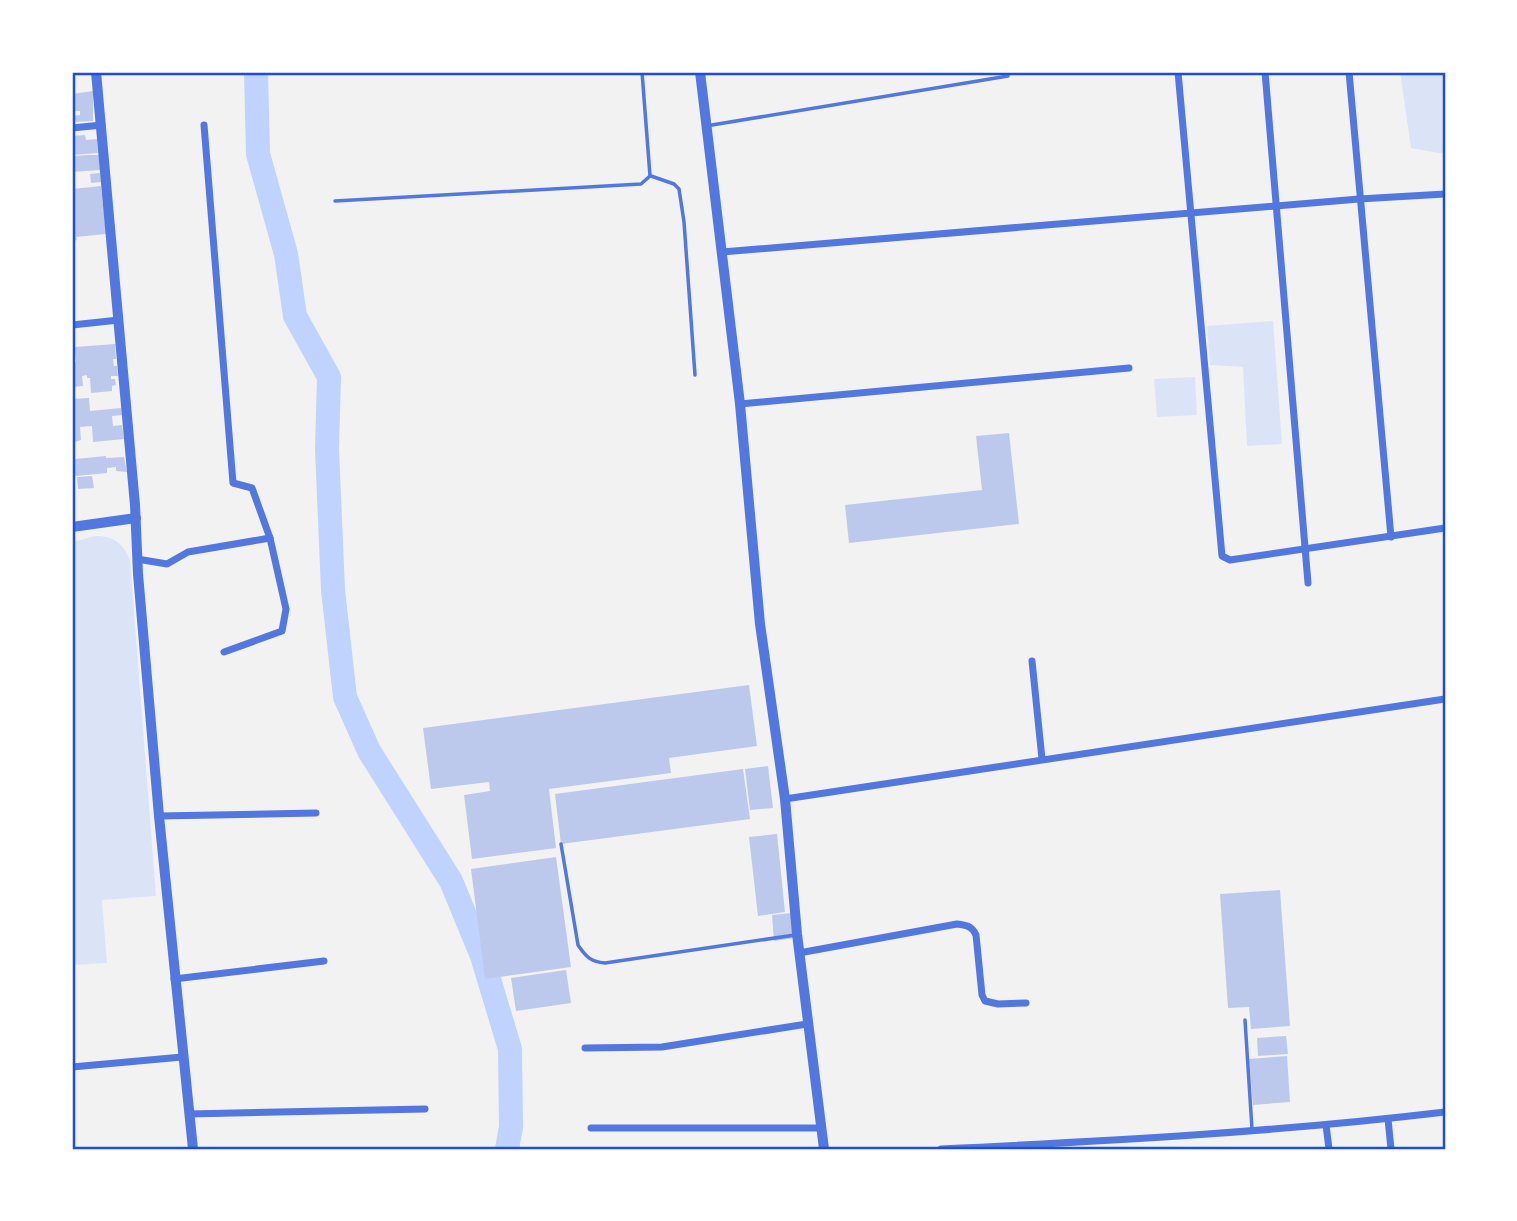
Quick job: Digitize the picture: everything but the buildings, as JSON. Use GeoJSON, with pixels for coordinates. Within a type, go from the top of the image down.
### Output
{"type":"FeatureCollection","features":[{"type":"Feature","properties":{"kind":"street"},"geometry":{"type":"LineString","coordinates":[[96,72],[136,518],[137,559],[159,816],[193,1149]]}},
{"type":"Feature","properties":{"kind":"street"},"geometry":{"type":"LineString","coordinates":[[700,72],[740,404],[760,624],[785,799],[799,953],[824,1149]]}},
{"type":"Feature","properties":{"kind":"street"},"geometry":{"type":"LineString","coordinates":[[1178,72],[1222,556],[1230,560],[1445,528]]}},
{"type":"Feature","properties":{"kind":"street"},"geometry":{"type":"LineString","coordinates":[[1265,72],[1308,583]]}},
{"type":"Feature","properties":{"kind":"street"},"geometry":{"type":"LineString","coordinates":[[1349,72],[1391,537]]}},
{"type":"Feature","properties":{"kind":"street"},"geometry":{"type":"LineString","coordinates":[[72,128],[102,125]]}},
{"type":"Feature","properties":{"kind":"street"},"geometry":{"type":"LineString","coordinates":[[204,125],[233,483],[252,488],[270,538],[286,609],[282,631],[224,652]]}},
{"type":"Feature","properties":{"kind":"street"},"geometry":{"type":"LineString","coordinates":[[722,252],[1445,194]]}},
{"type":"Feature","properties":{"kind":"street"},"geometry":{"type":"LineString","coordinates":[[72,325],[119,320]]}},
{"type":"Feature","properties":{"kind":"street"},"geometry":{"type":"LineString","coordinates":[[740,404],[1129,368]]}},
{"type":"Feature","properties":{"kind":"street"},"geometry":{"type":"LineString","coordinates":[[72,527],[136,518]]}},
{"type":"Feature","properties":{"kind":"street"},"geometry":{"type":"LineString","coordinates":[[137,559],[167,564],[188,552],[270,538]]}},
{"type":"Feature","properties":{"kind":"street"},"geometry":{"type":"LineString","coordinates":[[1032,661],[1042,759]]}},
{"type":"Feature","properties":{"kind":"street"},"geometry":{"type":"LineString","coordinates":[[785,799],[1445,699]]}},
{"type":"Feature","properties":{"kind":"street"},"geometry":{"type":"LineString","coordinates":[[159,816],[316,813]]}},
{"type":"Feature","properties":{"kind":"street"},"geometry":{"type":"LineString","coordinates":[[799,953],[957,924],[967,925],[973,928],[976,935],[982,995],[985,1001],[998,1004],[1026,1003]]}},
{"type":"Feature","properties":{"kind":"street"},"geometry":{"type":"LineString","coordinates":[[174,979],[324,961]]}},
{"type":"Feature","properties":{"kind":"street"},"geometry":{"type":"LineString","coordinates":[[585,1048],[662,1047],[807,1024]]}},
{"type":"Feature","properties":{"kind":"street"},"geometry":{"type":"LineString","coordinates":[[72,1067],[182,1057]]}},
{"type":"Feature","properties":{"kind":"street"},"geometry":{"type":"LineString","coordinates":[[189,1114],[425,1109]]}},
{"type":"Feature","properties":{"kind":"street"},"geometry":{"type":"LineString","coordinates":[[941,1149],[1253,1131],[1445,1112]]}},
{"type":"Feature","properties":{"kind":"street"},"geometry":{"type":"LineString","coordinates":[[1388,1119],[1391,1149]]}},
{"type":"Feature","properties":{"kind":"street"},"geometry":{"type":"LineString","coordinates":[[1326,1125],[1329,1149]]}},
{"type":"Feature","properties":{"kind":"street"},"geometry":{"type":"LineString","coordinates":[[591,1128],[820,1128]]}},
{"type":"Feature","properties":{"kind":"street"},"geometry":{"type":"LineString","coordinates":[[1128,1140],[1129,1149]]}},
{"type":"Feature","properties":{"kind":"lane"},"geometry":{"type":"LineString","coordinates":[[642,72],[650,176]]}},
{"type":"Feature","properties":{"kind":"lane"},"geometry":{"type":"LineString","coordinates":[[706,126],[1008,76]]}},
{"type":"Feature","properties":{"kind":"lane"},"geometry":{"type":"LineString","coordinates":[[335,201],[641,184],[650,176]]}},
{"type":"Feature","properties":{"kind":"lane"},"geometry":{"type":"LineString","coordinates":[[650,176],[674,184],[678,189],[684,222],[695,375]]}},
{"type":"Feature","properties":{"kind":"lane"},"geometry":{"type":"LineString","coordinates":[[561,844],[578,945],[585,956],[594,962],[605,963],[797,934]]}},
{"type":"Feature","properties":{"kind":"lane"},"geometry":{"type":"LineString","coordinates":[[1245,1020],[1253,1131]]}},
{"type":"Feature","properties":{"kind":"shaded area"},"geometry":{"type":"Polygon","coordinates":[[[1400,72],[1445,72],[1445,154],[1411,148],[1400,72]]]}},
{"type":"Feature","properties":{"kind":"shaded area"},"geometry":{"type":"Polygon","coordinates":[[[1273,321],[1282,444],[1247,446],[1243,367],[1210,365],[1207,326],[1273,321]]]}},
{"type":"Feature","properties":{"kind":"shaded area"},"geometry":{"type":"Polygon","coordinates":[[[1195,377],[1197,415],[1157,417],[1154,379],[1195,377]]]}},
{"type":"Feature","properties":{"kind":"shaded area"},"geometry":{"type":"Polygon","coordinates":[[[95,536],[107,537],[117,542],[130,560],[156,896],[102,900],[107,963],[72,965],[72,542],[95,536]]]}},
{"type":"Feature","properties":{"kind":"waterway"},"geometry":{"type":"LineString","coordinates":[[256,72],[258,154],[286,254],[295,316],[329,377],[327,449],[333,590],[345,697],[369,751],[451,881],[482,956],[510,1049],[511,1127],[507,1149]]}}]}
